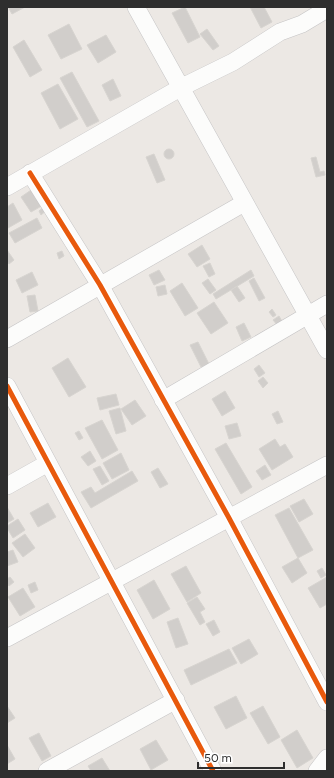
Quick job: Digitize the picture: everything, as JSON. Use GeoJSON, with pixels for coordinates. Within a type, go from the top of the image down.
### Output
{"type":"FeatureCollection","features":[{"type":"Feature","properties":{"kind":"street"},"geometry":{"type":"LineString","coordinates":[[136,7],[327,350]]}},
{"type":"Feature","properties":{"kind":"street"},"geometry":{"type":"LineString","coordinates":[[7,186],[180,88],[233,62],[280,32],[302,24],[327,9]]}},
{"type":"Feature","properties":{"kind":"street"},"geometry":{"type":"LineString","coordinates":[[30,173],[100,285],[229,518],[327,702]]}},
{"type":"Feature","properties":{"kind":"street"},"geometry":{"type":"LineString","coordinates":[[7,339],[244,203]]}},
{"type":"Feature","properties":{"kind":"street"},"geometry":{"type":"LineString","coordinates":[[163,400],[327,304]]}},
{"type":"Feature","properties":{"kind":"street"},"geometry":{"type":"LineString","coordinates":[[7,386],[213,771]]}},
{"type":"Feature","properties":{"kind":"street"},"geometry":{"type":"LineString","coordinates":[[7,486],[48,464]]}},
{"type":"Feature","properties":{"kind":"street"},"geometry":{"type":"LineString","coordinates":[[7,638],[327,465]]}},
{"type":"Feature","properties":{"kind":"street"},"geometry":{"type":"LineString","coordinates":[[47,771],[176,700]]}},
{"type":"Feature","properties":{"kind":"street"},"geometry":{"type":"LineString","coordinates":[[317,771],[327,758]]}},
{"type":"Feature","properties":{"kind":"building"},"geometry":{"type":"Polygon","coordinates":[[[8,7],[25,7],[12,14],[8,7]]]}},
{"type":"Feature","properties":{"kind":"building"},"geometry":{"type":"Polygon","coordinates":[[[185,7],[200,37],[188,43],[172,13],[185,7]]]}},
{"type":"Feature","properties":{"kind":"building"},"geometry":{"type":"Polygon","coordinates":[[[250,7],[264,7],[272,22],[261,28],[250,7]]]}},
{"type":"Feature","properties":{"kind":"building"},"geometry":{"type":"Polygon","coordinates":[[[69,24],[82,49],[61,59],[48,35],[69,24]]]}},
{"type":"Feature","properties":{"kind":"building"},"geometry":{"type":"Polygon","coordinates":[[[207,29],[219,46],[213,50],[200,34],[207,29]]]}},
{"type":"Feature","properties":{"kind":"building"},"geometry":{"type":"Polygon","coordinates":[[[106,35],[116,52],[98,63],[87,45],[106,35]]]}},
{"type":"Feature","properties":{"kind":"building"},"geometry":{"type":"Polygon","coordinates":[[[24,40],[42,70],[30,77],[13,47],[24,40]]]}},
{"type":"Feature","properties":{"kind":"building"},"geometry":{"type":"Polygon","coordinates":[[[72,72],[99,121],[87,127],[60,78],[72,72]]]}},
{"type":"Feature","properties":{"kind":"building"},"geometry":{"type":"Polygon","coordinates":[[[113,79],[121,96],[110,101],[102,85],[113,79]]]}},
{"type":"Feature","properties":{"kind":"building"},"geometry":{"type":"Polygon","coordinates":[[[58,84],[78,119],[60,129],[41,93],[58,84]]]}},
{"type":"Feature","properties":{"kind":"building"},"geometry":{"type":"Polygon","coordinates":[[[167,149],[171,149],[173,150],[173,158],[167,159],[164,156],[164,152],[167,149]]]}},
{"type":"Feature","properties":{"kind":"building"},"geometry":{"type":"Polygon","coordinates":[[[154,154],[165,180],[157,183],[146,157],[154,154]]]}},
{"type":"Feature","properties":{"kind":"building"},"geometry":{"type":"Polygon","coordinates":[[[316,157],[320,172],[324,171],[325,175],[316,177],[311,158],[316,157]]]}},
{"type":"Feature","properties":{"kind":"building"},"geometry":{"type":"Polygon","coordinates":[[[34,188],[45,204],[31,212],[21,197],[34,188]]]}},
{"type":"Feature","properties":{"kind":"building"},"geometry":{"type":"Polygon","coordinates":[[[13,203],[22,220],[8,228],[7,207],[13,203]]]}},
{"type":"Feature","properties":{"kind":"building"},"geometry":{"type":"Polygon","coordinates":[[[44,207],[47,210],[41,215],[39,211],[44,207]]]}},
{"type":"Feature","properties":{"kind":"building"},"geometry":{"type":"Polygon","coordinates":[[[37,218],[42,228],[15,243],[9,233],[37,218]]]}},
{"type":"Feature","properties":{"kind":"building"},"geometry":{"type":"Polygon","coordinates":[[[202,245],[210,259],[197,267],[188,254],[202,245]]]}},
{"type":"Feature","properties":{"kind":"building"},"geometry":{"type":"Polygon","coordinates":[[[7,250],[14,260],[9,264],[7,261],[7,250]]]}},
{"type":"Feature","properties":{"kind":"building"},"geometry":{"type":"Polygon","coordinates":[[[62,251],[64,256],[59,259],[57,253],[62,251]]]}},
{"type":"Feature","properties":{"kind":"building"},"geometry":{"type":"Polygon","coordinates":[[[210,263],[215,274],[209,277],[203,266],[210,263]]]}},
{"type":"Feature","properties":{"kind":"building"},"geometry":{"type":"Polygon","coordinates":[[[159,270],[165,280],[154,285],[149,275],[159,270]]]}},
{"type":"Feature","properties":{"kind":"building"},"geometry":{"type":"Polygon","coordinates":[[[251,270],[254,276],[216,299],[213,294],[251,270]]]}},
{"type":"Feature","properties":{"kind":"building"},"geometry":{"type":"Polygon","coordinates":[[[32,272],[38,285],[22,293],[16,280],[32,272]]]}},
{"type":"Feature","properties":{"kind":"building"},"geometry":{"type":"Polygon","coordinates":[[[254,278],[265,298],[259,301],[249,281],[254,278]]]}},
{"type":"Feature","properties":{"kind":"building"},"geometry":{"type":"Polygon","coordinates":[[[208,279],[216,290],[210,294],[202,283],[208,279]]]}},
{"type":"Feature","properties":{"kind":"building"},"geometry":{"type":"Polygon","coordinates":[[[182,283],[198,308],[185,316],[170,291],[182,283]]]}},
{"type":"Feature","properties":{"kind":"building"},"geometry":{"type":"Polygon","coordinates":[[[165,285],[167,294],[158,296],[156,287],[165,285]]]}},
{"type":"Feature","properties":{"kind":"building"},"geometry":{"type":"Polygon","coordinates":[[[237,286],[245,298],[239,302],[231,290],[237,286]]]}},
{"type":"Feature","properties":{"kind":"building"},"geometry":{"type":"Polygon","coordinates":[[[35,295],[38,311],[30,312],[27,296],[35,295]]]}},
{"type":"Feature","properties":{"kind":"building"},"geometry":{"type":"Polygon","coordinates":[[[214,302],[228,323],[211,334],[197,313],[214,302]]]}},
{"type":"Feature","properties":{"kind":"building"},"geometry":{"type":"Polygon","coordinates":[[[272,309],[276,315],[273,317],[269,312],[272,309]]]}},
{"type":"Feature","properties":{"kind":"building"},"geometry":{"type":"Polygon","coordinates":[[[279,316],[283,323],[278,326],[273,320],[279,316]]]}},
{"type":"Feature","properties":{"kind":"building"},"geometry":{"type":"Polygon","coordinates":[[[244,323],[251,337],[242,341],[236,327],[244,323]]]}},
{"type":"Feature","properties":{"kind":"building"},"geometry":{"type":"Polygon","coordinates":[[[198,342],[209,364],[201,367],[190,345],[198,342]]]}},
{"type":"Feature","properties":{"kind":"building"},"geometry":{"type":"Polygon","coordinates":[[[68,358],[86,387],[69,397],[52,368],[68,358]]]}},
{"type":"Feature","properties":{"kind":"building"},"geometry":{"type":"Polygon","coordinates":[[[259,365],[265,373],[259,377],[254,369],[259,365]]]}},
{"type":"Feature","properties":{"kind":"building"},"geometry":{"type":"Polygon","coordinates":[[[263,377],[268,383],[263,388],[258,381],[263,377]]]}},
{"type":"Feature","properties":{"kind":"building"},"geometry":{"type":"Polygon","coordinates":[[[225,391],[235,408],[222,416],[212,399],[225,391]]]}},
{"type":"Feature","properties":{"kind":"building"},"geometry":{"type":"Polygon","coordinates":[[[116,394],[119,405],[100,410],[97,398],[116,394]]]}},
{"type":"Feature","properties":{"kind":"building"},"geometry":{"type":"Polygon","coordinates":[[[135,400],[146,416],[132,425],[121,409],[135,400]]]}},
{"type":"Feature","properties":{"kind":"building"},"geometry":{"type":"Polygon","coordinates":[[[120,408],[126,431],[116,434],[109,411],[120,408]]]}},
{"type":"Feature","properties":{"kind":"building"},"geometry":{"type":"Polygon","coordinates":[[[278,411],[283,422],[277,424],[272,414],[278,411]]]}},
{"type":"Feature","properties":{"kind":"building"},"geometry":{"type":"Polygon","coordinates":[[[102,420],[118,450],[102,459],[85,428],[102,420]]]}},
{"type":"Feature","properties":{"kind":"building"},"geometry":{"type":"Polygon","coordinates":[[[237,423],[241,436],[229,439],[225,426],[237,423]]]}},
{"type":"Feature","properties":{"kind":"building"},"geometry":{"type":"Polygon","coordinates":[[[79,431],[83,438],[79,440],[75,433],[79,431]]]}},
{"type":"Feature","properties":{"kind":"building"},"geometry":{"type":"Polygon","coordinates":[[[275,439],[280,447],[285,444],[293,457],[272,470],[259,449],[275,439]]]}},
{"type":"Feature","properties":{"kind":"building"},"geometry":{"type":"Polygon","coordinates":[[[226,443],[252,487],[241,494],[215,449],[226,443]]]}},
{"type":"Feature","properties":{"kind":"building"},"geometry":{"type":"Polygon","coordinates":[[[90,451],[96,461],[88,466],[81,457],[90,451]]]}},
{"type":"Feature","properties":{"kind":"building"},"geometry":{"type":"Polygon","coordinates":[[[121,453],[129,470],[112,479],[103,463],[121,453]]]}},
{"type":"Feature","properties":{"kind":"building"},"geometry":{"type":"Polygon","coordinates":[[[265,465],[271,475],[262,480],[256,471],[265,465]]]}},
{"type":"Feature","properties":{"kind":"building"},"geometry":{"type":"Polygon","coordinates":[[[100,466],[109,481],[102,485],[93,469],[100,466]]]}},
{"type":"Feature","properties":{"kind":"building"},"geometry":{"type":"Polygon","coordinates":[[[158,468],[168,484],[160,488],[151,472],[158,468]]]}},
{"type":"Feature","properties":{"kind":"building"},"geometry":{"type":"Polygon","coordinates":[[[132,471],[138,481],[91,508],[81,492],[91,487],[95,493],[132,471]]]}},
{"type":"Feature","properties":{"kind":"building"},"geometry":{"type":"Polygon","coordinates":[[[304,499],[313,514],[299,522],[290,506],[304,499]]]}},
{"type":"Feature","properties":{"kind":"building"},"geometry":{"type":"Polygon","coordinates":[[[48,503],[56,517],[38,527],[30,513],[48,503]]]}},
{"type":"Feature","properties":{"kind":"building"},"geometry":{"type":"Polygon","coordinates":[[[7,507],[14,519],[7,523],[7,507]]]}},
{"type":"Feature","properties":{"kind":"building"},"geometry":{"type":"Polygon","coordinates":[[[289,508],[313,550],[298,558],[275,515],[289,508]]]}},
{"type":"Feature","properties":{"kind":"building"},"geometry":{"type":"Polygon","coordinates":[[[18,519],[25,530],[13,538],[7,526],[18,519]]]}},
{"type":"Feature","properties":{"kind":"building"},"geometry":{"type":"Polygon","coordinates":[[[25,534],[35,548],[23,557],[12,543],[25,534]]]}},
{"type":"Feature","properties":{"kind":"building"},"geometry":{"type":"Polygon","coordinates":[[[13,550],[18,562],[7,566],[7,552],[13,550]]]}},
{"type":"Feature","properties":{"kind":"building"},"geometry":{"type":"Polygon","coordinates":[[[298,558],[307,573],[292,583],[282,567],[298,558]]]}},
{"type":"Feature","properties":{"kind":"building"},"geometry":{"type":"Polygon","coordinates":[[[186,566],[201,593],[187,602],[171,574],[186,566]]]}},
{"type":"Feature","properties":{"kind":"building"},"geometry":{"type":"Polygon","coordinates":[[[322,568],[326,575],[321,578],[317,571],[322,568]]]}},
{"type":"Feature","properties":{"kind":"building"},"geometry":{"type":"Polygon","coordinates":[[[10,577],[14,582],[9,586],[7,579],[10,577]]]}},
{"type":"Feature","properties":{"kind":"building"},"geometry":{"type":"Polygon","coordinates":[[[327,577],[327,604],[320,608],[308,588],[327,577]]]}},
{"type":"Feature","properties":{"kind":"building"},"geometry":{"type":"Polygon","coordinates":[[[154,580],[170,609],[153,619],[137,590],[154,580]]]}},
{"type":"Feature","properties":{"kind":"building"},"geometry":{"type":"Polygon","coordinates":[[[35,582],[38,590],[31,593],[28,585],[35,582]]]}},
{"type":"Feature","properties":{"kind":"building"},"geometry":{"type":"Polygon","coordinates":[[[23,588],[35,607],[20,616],[8,597],[23,588]]]}},
{"type":"Feature","properties":{"kind":"building"},"geometry":{"type":"Polygon","coordinates":[[[197,597],[205,609],[200,612],[205,622],[200,625],[187,603],[197,597]]]}},
{"type":"Feature","properties":{"kind":"building"},"geometry":{"type":"Polygon","coordinates":[[[178,618],[188,644],[176,648],[167,622],[178,618]]]}},
{"type":"Feature","properties":{"kind":"building"},"geometry":{"type":"Polygon","coordinates":[[[214,620],[220,632],[213,636],[206,624],[214,620]]]}},
{"type":"Feature","properties":{"kind":"building"},"geometry":{"type":"Polygon","coordinates":[[[249,639],[258,654],[241,664],[232,648],[249,639]]]}},
{"type":"Feature","properties":{"kind":"building"},"geometry":{"type":"Polygon","coordinates":[[[229,649],[237,663],[191,685],[184,670],[229,649]]]}},
{"type":"Feature","properties":{"kind":"building"},"geometry":{"type":"Polygon","coordinates":[[[236,696],[247,718],[226,729],[214,707],[236,696]]]}},
{"type":"Feature","properties":{"kind":"building"},"geometry":{"type":"Polygon","coordinates":[[[7,706],[15,718],[7,723],[7,706]]]}},
{"type":"Feature","properties":{"kind":"building"},"geometry":{"type":"Polygon","coordinates":[[[263,706],[280,737],[268,744],[250,713],[263,706]]]}},
{"type":"Feature","properties":{"kind":"building"},"geometry":{"type":"Polygon","coordinates":[[[297,730],[313,758],[297,768],[281,740],[297,730]]]}},
{"type":"Feature","properties":{"kind":"building"},"geometry":{"type":"Polygon","coordinates":[[[39,733],[51,756],[42,761],[29,738],[39,733]]]}},
{"type":"Feature","properties":{"kind":"building"},"geometry":{"type":"Polygon","coordinates":[[[156,740],[168,760],[151,770],[140,749],[156,740]]]}},
{"type":"Feature","properties":{"kind":"building"},"geometry":{"type":"Polygon","coordinates":[[[7,745],[15,759],[7,764],[7,745]]]}},
{"type":"Feature","properties":{"kind":"building"},"geometry":{"type":"Polygon","coordinates":[[[102,758],[110,771],[91,771],[88,766],[102,758]]]}},
{"type":"Feature","properties":{"kind":"cycle path"},"geometry":{"type":"LineString","coordinates":[[30,173],[100,285],[229,518],[327,702]]}},
{"type":"Feature","properties":{"kind":"cycle path"},"geometry":{"type":"LineString","coordinates":[[7,386],[213,771]]}}]}
